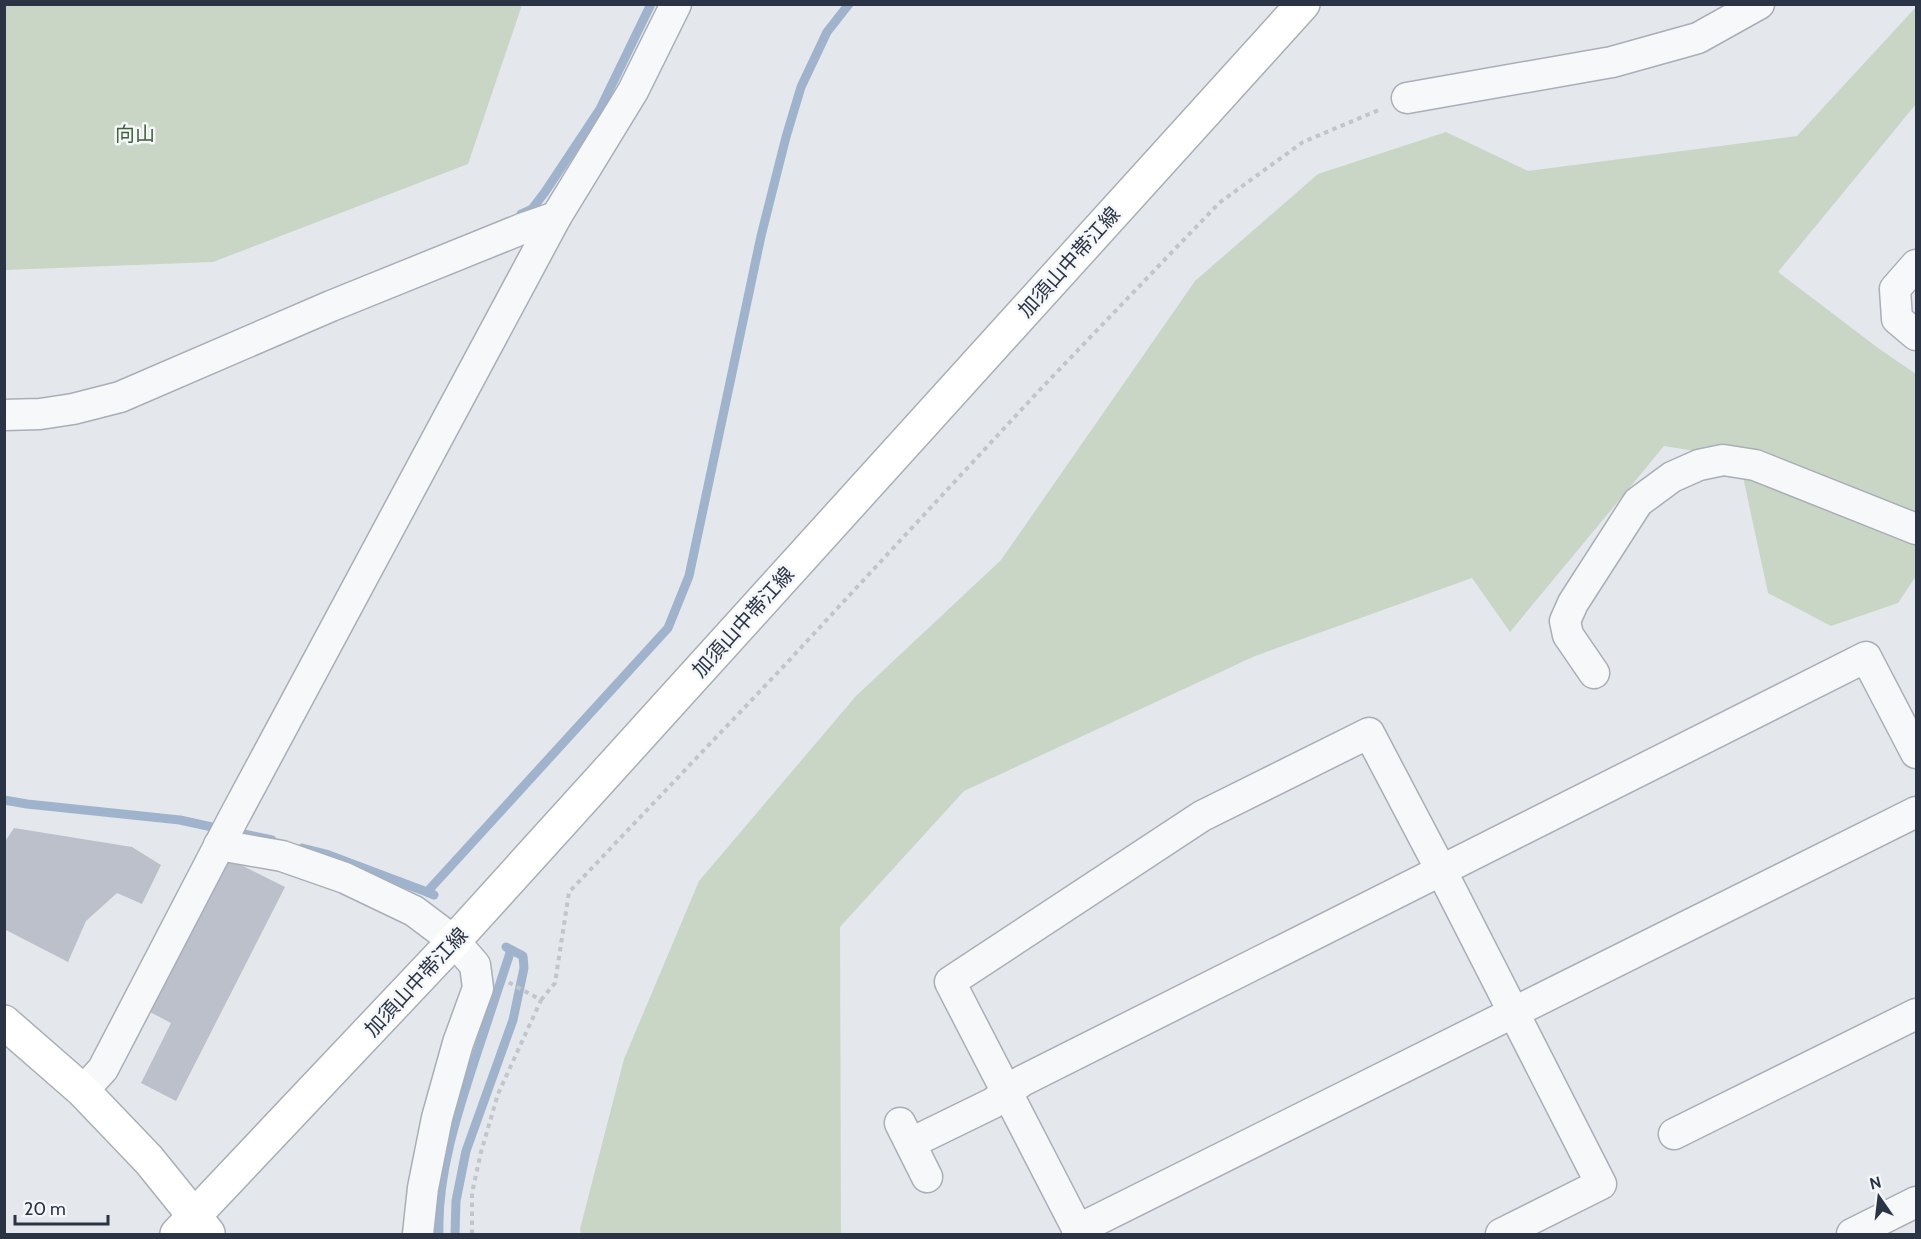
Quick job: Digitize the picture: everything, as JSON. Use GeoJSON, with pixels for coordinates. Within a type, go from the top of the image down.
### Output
{"type":"FeatureCollection","features":[{"type":"Feature","properties":{"kind":"main road","name":"加須山中帯江線"},"geometry":{"type":"LineString","coordinates":[[193,1229],[1303,4]]}},
{"type":"Feature","properties":{"kind":"main road"},"geometry":{"type":"LineString","coordinates":[[4,1022],[83,1091],[149,1160],[193,1229]]}},
{"type":"Feature","properties":{"kind":"street"},"geometry":{"type":"LineString","coordinates":[[83,1091],[103,1069],[225,834],[556,217],[633,91],[676,4]]}},
{"type":"Feature","properties":{"kind":"street"},"geometry":{"type":"LineString","coordinates":[[1407,98],[1612,62],[1698,38],[1759,4]]}},
{"type":"Feature","properties":{"kind":"street"},"geometry":{"type":"LineString","coordinates":[[4,415],[40,414],[120,398],[353,298],[556,217]]}},
{"type":"Feature","properties":{"kind":"street"},"geometry":{"type":"LineString","coordinates":[[1917,265],[1895,289],[1897,319],[1917,335]]}},
{"type":"Feature","properties":{"kind":"street"},"geometry":{"type":"LineString","coordinates":[[1594,673],[1568,635],[1565,621],[1573,603],[1638,502],[1672,477],[1699,465],[1723,460],[1755,465],[1917,529]]}},
{"type":"Feature","properties":{"kind":"street"},"geometry":{"type":"LineString","coordinates":[[927,1177],[905,1133],[993,1103],[1033,1076],[1866,657],[1917,753]]}},
{"type":"Feature","properties":{"kind":"street"},"geometry":{"type":"LineString","coordinates":[[1502,1234],[1600,1184],[1514,1014],[1441,870],[1369,733],[1202,816],[950,982],[1078,1232],[1514,1014],[1917,812]]}},
{"type":"Feature","properties":{"kind":"street"},"geometry":{"type":"LineString","coordinates":[[225,834],[345,878],[414,911],[454,941],[475,965],[477,988],[458,1043],[437,1118],[423,1188],[418,1234]]}},
{"type":"Feature","properties":{"kind":"street"},"geometry":{"type":"LineString","coordinates":[[1674,1134],[1917,1014]]}},
{"type":"Feature","properties":{"kind":"street"},"geometry":{"type":"LineString","coordinates":[[1852,1234],[1917,1202]]}},
{"type":"Feature","properties":{"kind":"path"},"geometry":{"type":"LineString","coordinates":[[472,1234],[472,1193],[481,1152],[498,1094],[541,1000],[555,983],[569,892],[1219,203],[1303,142],[1407,98]]}},
{"type":"Feature","properties":{"kind":"path"},"geometry":{"type":"LineString","coordinates":[[503,979],[541,1000]]}},
{"type":"Feature","properties":{"kind":"green space","name":"向山"},"geometry":{"type":"Polygon","coordinates":[[[4,5],[522,5],[468,164],[213,262],[5,270],[4,5]]]}},
{"type":"Feature","properties":{"kind":"green space"},"geometry":{"type":"Polygon","coordinates":[[[1916,7],[1916,104],[1778,272],[1916,374],[1916,576],[1898,603],[1831,626],[1768,593],[1739,458],[1664,446],[1510,632],[1472,578],[1255,656],[964,791],[840,927],[841,1234],[581,1234],[580,1229],[624,1059],[699,881],[856,696],[1001,560],[1195,281],[1318,174],[1446,132],[1528,171],[1797,136],[1916,7]]]}},
{"type":"Feature","properties":{"kind":"building"},"geometry":{"type":"Polygon","coordinates":[[[14,828],[132,847],[161,865],[142,904],[117,893],[86,921],[68,962],[4,929],[4,843],[14,828]]]}},
{"type":"Feature","properties":{"kind":"building"},"geometry":{"type":"Polygon","coordinates":[[[229,859],[285,887],[176,1101],[141,1083],[171,1023],[150,1012],[229,859]]]}},
{"type":"Feature","properties":{"kind":"waterway"},"geometry":{"type":"LineString","coordinates":[[521,214],[532,209],[545,192],[600,109],[651,4]]}},
{"type":"Feature","properties":{"kind":"waterway"},"geometry":{"type":"LineString","coordinates":[[434,895],[427,892],[668,628],[689,576],[761,236],[786,137],[801,87],[827,32],[849,4]]}},
{"type":"Feature","properties":{"kind":"waterway"},"geometry":{"type":"LineString","coordinates":[[4,800],[180,820],[272,840]]}},
{"type":"Feature","properties":{"kind":"waterway"},"geometry":{"type":"LineString","coordinates":[[302,848],[326,854],[427,892]]}},
{"type":"Feature","properties":{"kind":"waterway"},"geometry":{"type":"LineString","coordinates":[[455,1234],[456,1201],[466,1151],[513,1020],[524,968],[523,956],[506,947]]}},
{"type":"Feature","properties":{"kind":"waterway"},"geometry":{"type":"LineString","coordinates":[[439,1234],[441,1190],[455,1123],[511,950]]}}]}
